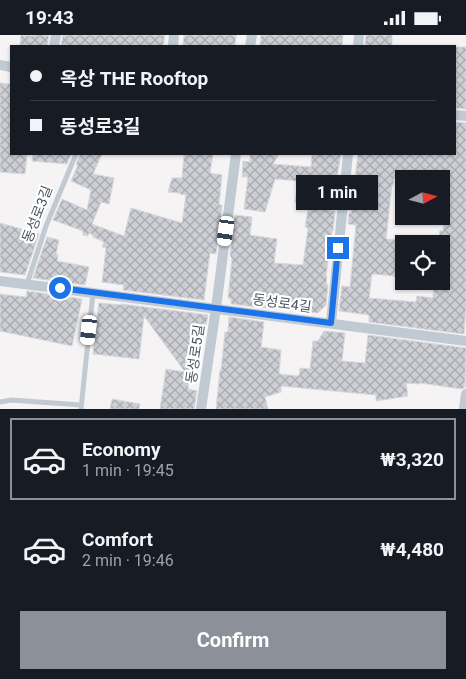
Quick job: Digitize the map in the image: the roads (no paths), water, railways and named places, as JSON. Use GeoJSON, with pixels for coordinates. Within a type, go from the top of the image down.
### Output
{"type":"FeatureCollection","features":[{"type":"Feature","properties":{"kind":"street","name":"동성로5길"},"geometry":{"type":"LineString","coordinates":[[201,409],[236,155]]}},
{"type":"Feature","properties":{"kind":"street"},"geometry":{"type":"LineString","coordinates":[[331,323],[348,155]]}},
{"type":"Feature","properties":{"kind":"street","name":"동성로4길"},"geometry":{"type":"LineString","coordinates":[[0,281],[466,341]]}},
{"type":"Feature","properties":{"kind":"street"},"geometry":{"type":"LineString","coordinates":[[464,409],[466,394]]}},
{"type":"Feature","properties":{"kind":"lane","name":"동성로3길"},"geometry":{"type":"LineString","coordinates":[[27,284],[46,226],[76,155]]}},
{"type":"Feature","properties":{"kind":"lane"},"geometry":{"type":"LineString","coordinates":[[0,402],[11,400],[81,407],[94,293]]}}]}
